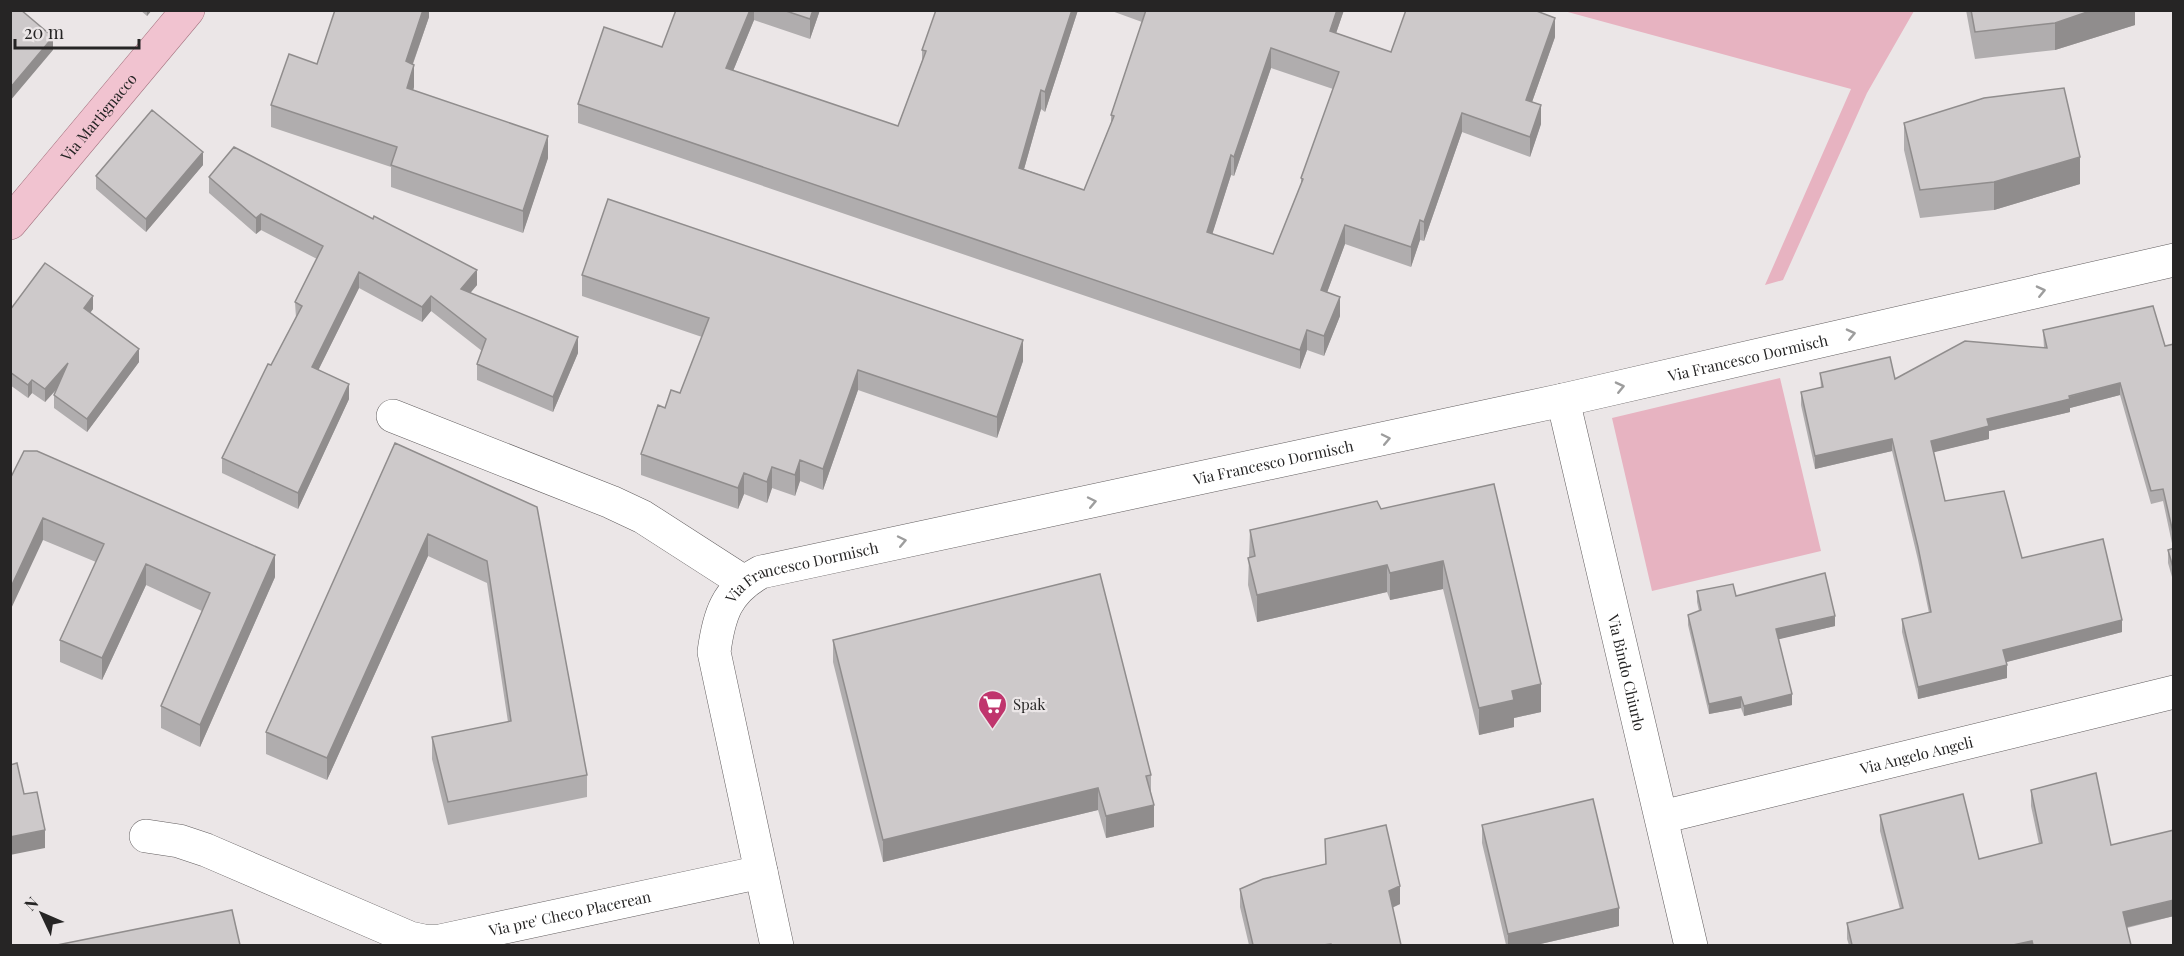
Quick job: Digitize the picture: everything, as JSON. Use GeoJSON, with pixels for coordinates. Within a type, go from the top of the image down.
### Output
{"type":"FeatureCollection","features":[{"type":"Feature","properties":{"kind":"main road","name":"Via Martignacco"},"geometry":{"type":"LineString","coordinates":[[10,223],[188,10]]}},
{"type":"Feature","properties":{"kind":"street","name":"Via Francesco Dormisch"},"geometry":{"type":"LineString","coordinates":[[777,945],[714,652],[717,629],[725,607],[744,582],[760,572],[1209,478],[1563,400],[2174,260]]}},
{"type":"Feature","properties":{"kind":"street","name":"Via Bindo Chiurlo"},"geometry":{"type":"LineString","coordinates":[[1563,400],[1690,945]]}},
{"type":"Feature","properties":{"kind":"street"},"geometry":{"type":"LineString","coordinates":[[393,416],[611,502],[643,517],[744,582]]}},
{"type":"Feature","properties":{"kind":"street","name":"Via Angelo Angeli"},"geometry":{"type":"LineString","coordinates":[[1662,817],[2174,692]]}},
{"type":"Feature","properties":{"kind":"street","name":"Via pre' Checo Placerean"},"geometry":{"type":"LineString","coordinates":[[146,836],[179,841],[206,850],[410,938],[424,941],[440,941],[761,872]]}},
{"type":"Feature","properties":{"kind":"shaded area"},"geometry":{"type":"Polygon","coordinates":[[[1914,10],[1867,93],[1783,280],[1765,285],[1851,89],[1564,11],[1914,10]]]}},
{"type":"Feature","properties":{"kind":"shaded area"},"geometry":{"type":"Polygon","coordinates":[[[1780,378],[1821,551],[1652,591],[1612,418],[1780,378]]]}},
{"type":"Feature","properties":{"kind":"building"},"geometry":{"type":"Polygon","coordinates":[[[10,10],[21,10],[53,37],[10,88],[10,10]]]}},
{"type":"Feature","properties":{"kind":"building"},"geometry":{"type":"Polygon","coordinates":[[[335,10],[423,10],[406,61],[414,65],[407,88],[548,136],[523,211],[391,165],[397,147],[271,105],[289,54],[317,64],[335,10]]]}},
{"type":"Feature","properties":{"kind":"building"},"geometry":{"type":"Polygon","coordinates":[[[676,10],[750,10],[726,68],[898,126],[926,51],[922,50],[936,10],[1072,10],[1045,92],[1041,90],[1019,168],[1084,190],[1114,116],[1111,115],[1146,10],[1337,10],[1330,31],[1391,52],[1406,10],[1534,10],[1555,18],[1526,100],[1541,105],[1530,137],[1462,113],[1424,222],[1420,220],[1411,247],[1345,225],[1321,290],[1340,297],[1324,336],[1307,330],[1300,350],[578,104],[604,27],[662,47],[676,10]],[[1271,48],[1234,157],[1231,155],[1207,232],[1273,254],[1303,179],[1301,178],[1339,72],[1271,48]]]}},
{"type":"Feature","properties":{"kind":"building"},"geometry":{"type":"Polygon","coordinates":[[[783,10],[813,10],[810,19],[783,10]]]}},
{"type":"Feature","properties":{"kind":"building"},"geometry":{"type":"Polygon","coordinates":[[[1971,10],[2093,10],[2055,23],[1975,32],[1971,10]]]}},
{"type":"Feature","properties":{"kind":"building"},"geometry":{"type":"Polygon","coordinates":[[[2064,88],[2080,157],[1994,182],[1920,190],[1904,123],[1984,98],[2064,88]]]}},
{"type":"Feature","properties":{"kind":"building"},"geometry":{"type":"Polygon","coordinates":[[[152,110],[203,152],[146,219],[96,176],[152,110]]]}},
{"type":"Feature","properties":{"kind":"building"},"geometry":{"type":"Polygon","coordinates":[[[234,147],[477,270],[461,289],[578,337],[553,397],[477,364],[486,339],[431,296],[422,307],[359,272],[312,367],[349,384],[298,493],[222,458],[268,364],[271,365],[302,306],[295,302],[323,246],[261,214],[256,218],[209,177],[234,147]]]}},
{"type":"Feature","properties":{"kind":"building"},"geometry":{"type":"Polygon","coordinates":[[[608,199],[1023,340],[997,417],[858,370],[823,469],[800,460],[795,475],[772,467],[767,482],[744,473],[738,488],[641,454],[658,405],[665,408],[671,390],[680,393],[709,318],[582,275],[608,199]]]}},
{"type":"Feature","properties":{"kind":"building"},"geometry":{"type":"Polygon","coordinates":[[[45,263],[93,296],[84,308],[139,349],[87,419],[54,395],[68,363],[45,389],[32,380],[28,385],[10,372],[10,310],[45,263]]]}},
{"type":"Feature","properties":{"kind":"building"},"geometry":{"type":"Polygon","coordinates":[[[2153,306],[2165,346],[2174,344],[2174,537],[2163,489],[2151,491],[2120,383],[2069,396],[2070,399],[1987,419],[1989,426],[1931,441],[1945,501],[2004,491],[2022,558],[2103,539],[2122,620],[2003,650],[2007,665],[1918,687],[1902,619],[1931,612],[1892,439],[1815,456],[1801,392],[1823,387],[1820,373],[1890,357],[1895,379],[1965,341],[2047,348],[2043,330],[2153,306]]]}},
{"type":"Feature","properties":{"kind":"building"},"geometry":{"type":"Polygon","coordinates":[[[395,443],[537,507],[587,775],[448,802],[432,737],[511,721],[487,561],[428,534],[327,758],[266,732],[395,443]]]}},
{"type":"Feature","properties":{"kind":"building"},"geometry":{"type":"Polygon","coordinates":[[[24,451],[37,451],[275,555],[200,725],[161,706],[210,593],[146,564],[102,658],[60,640],[104,544],[43,518],[10,589],[10,479],[24,451]]]}},
{"type":"Feature","properties":{"kind":"building"},"geometry":{"type":"Polygon","coordinates":[[[1494,484],[1541,684],[1512,691],[1514,700],[1479,708],[1443,561],[1390,573],[1387,565],[1257,595],[1248,558],[1255,556],[1250,530],[1377,501],[1381,509],[1494,484]]]}},
{"type":"Feature","properties":{"kind":"building"},"geometry":{"type":"Polygon","coordinates":[[[2174,548],[2174,571],[2168,550],[2174,548]]]}},
{"type":"Feature","properties":{"kind":"building"},"geometry":{"type":"Polygon","coordinates":[[[1825,573],[1835,616],[1776,629],[1792,694],[1744,706],[1741,697],[1709,704],[1688,615],[1701,610],[1697,591],[1733,584],[1736,596],[1825,573]]]}},
{"type":"Feature","properties":{"kind":"building","name":"Spak"},"geometry":{"type":"Polygon","coordinates":[[[1100,574],[1151,775],[1146,776],[1154,805],[1106,816],[1098,788],[883,840],[833,640],[1100,574]]]}},
{"type":"Feature","properties":{"kind":"building"},"geometry":{"type":"Polygon","coordinates":[[[17,763],[24,794],[37,792],[45,830],[10,837],[10,765],[17,763]]]}},
{"type":"Feature","properties":{"kind":"building"},"geometry":{"type":"Polygon","coordinates":[[[2096,773],[2111,845],[2174,830],[2174,900],[2123,912],[2131,945],[2033,945],[2032,941],[2013,945],[1852,945],[1847,923],[1903,908],[1880,815],[1963,794],[1979,859],[2042,843],[2031,790],[2096,773]]]}},
{"type":"Feature","properties":{"kind":"building"},"geometry":{"type":"Polygon","coordinates":[[[1593,799],[1619,908],[1508,934],[1482,825],[1593,799]]]}},
{"type":"Feature","properties":{"kind":"building"},"geometry":{"type":"Polygon","coordinates":[[[1386,825],[1400,886],[1389,891],[1401,945],[1253,945],[1240,889],[1263,879],[1326,864],[1325,839],[1386,825]]]}},
{"type":"Feature","properties":{"kind":"building"},"geometry":{"type":"Polygon","coordinates":[[[232,910],[240,945],[57,945],[232,910]]]}},
{"type":"Feature","properties":{"kind":"place","name":"Spak"},"geometry":{"type":"Point","coordinates":[992,730]}}]}
